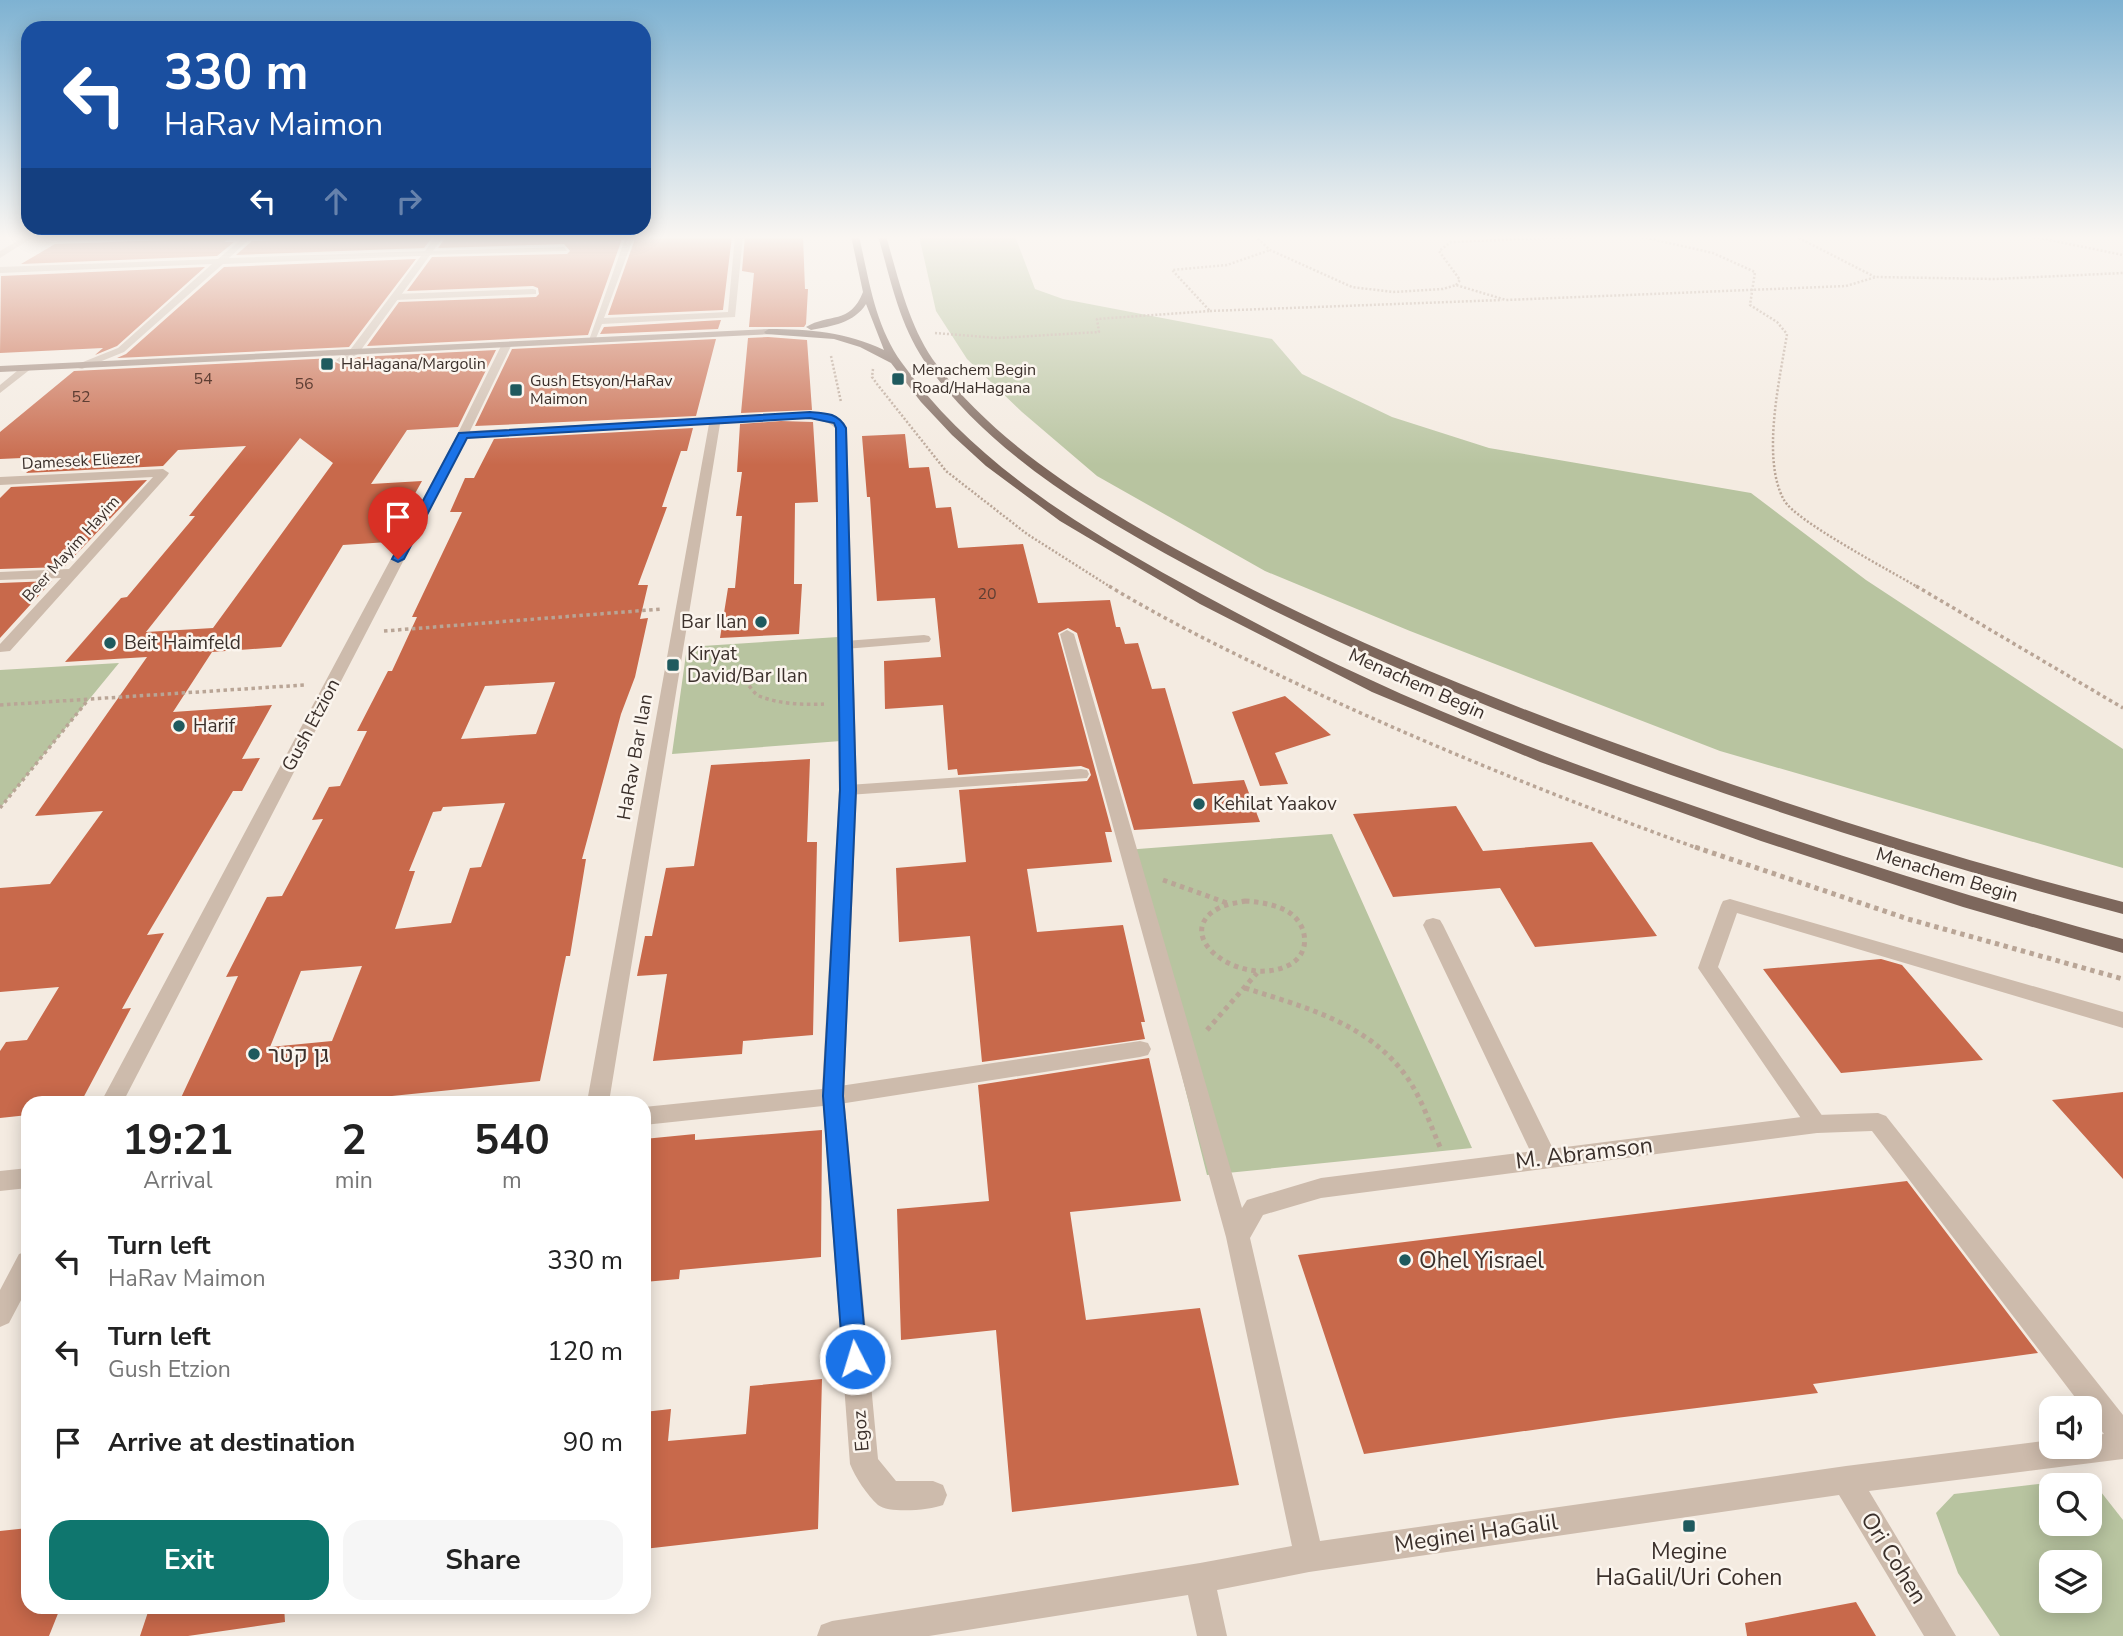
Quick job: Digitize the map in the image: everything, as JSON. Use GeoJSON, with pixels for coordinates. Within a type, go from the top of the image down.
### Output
{"type":"FeatureCollection","features":[{"type":"Feature","properties":{"kind":"main road"},"geometry":{"type":"LineString","coordinates":[[769,332],[803,329],[844,319],[855,312]]}},
{"type":"Feature","properties":{"kind":"main road","name":"Menachem Begin"},"geometry":{"type":"LineString","coordinates":[[873,312],[878,331],[894,361],[929,405],[1007,476],[1121,554],[1300,652],[1375,689],[1587,774],[1741,829],[1943,895],[2123,946]]}},
{"type":"Feature","properties":{"kind":"main road","name":"Menachem Begin"},"geometry":{"type":"LineString","coordinates":[[906,312],[912,330],[933,367],[963,401],[1037,465],[1071,490],[1197,566],[1340,638],[1489,702],[1648,761],[1956,863],[2123,908]]}},
{"type":"Feature","properties":{"kind":"main road"},"geometry":{"type":"LineString","coordinates":[[769,332],[826,334],[865,344],[894,361]]}},
{"type":"Feature","properties":{"kind":"street"},"geometry":{"type":"LineString","coordinates":[[82,366],[121,350],[163,312]]}},
{"type":"Feature","properties":{"kind":"street"},"geometry":{"type":"LineString","coordinates":[[341,360],[354,352],[384,312]]}},
{"type":"Feature","properties":{"kind":"street"},"geometry":{"type":"LineString","coordinates":[[591,341],[601,312]]}},
{"type":"Feature","properties":{"kind":"street"},"geometry":{"type":"LineString","coordinates":[[598,321],[732,315],[732,312]]}},
{"type":"Feature","properties":{"kind":"street"},"geometry":{"type":"LineString","coordinates":[[0,377],[341,360],[591,341],[769,332]]}},
{"type":"Feature","properties":{"kind":"street"},"geometry":{"type":"LineString","coordinates":[[0,369],[354,352],[506,348]]}},
{"type":"Feature","properties":{"kind":"street","name":"Gush Etzion"},"geometry":{"type":"LineString","coordinates":[[115,1096],[463,435],[506,348]]}},
{"type":"Feature","properties":{"kind":"street"},"geometry":{"type":"LineString","coordinates":[[0,390],[27,368]]}},
{"type":"Feature","properties":{"kind":"street"},"geometry":{"type":"LineString","coordinates":[[463,435],[810,415],[826,416],[838,421]]}},
{"type":"Feature","properties":{"kind":"street","name":"HaRav Bar Ilan"},"geometry":{"type":"LineString","coordinates":[[599,1096],[715,419]]}},
{"type":"Feature","properties":{"kind":"street","name":"Egoz"},"geometry":{"type":"LineString","coordinates":[[838,421],[841,428],[848,790],[833,1096],[864,1464],[889,1494],[933,1495]]}},
{"type":"Feature","properties":{"kind":"street","name":"Damesek Eliezer"},"geometry":{"type":"LineString","coordinates":[[0,481],[163,473]]}},
{"type":"Feature","properties":{"kind":"street","name":"Beer Mayim Hayim"},"geometry":{"type":"LineString","coordinates":[[2,648],[163,473]]}},
{"type":"Feature","properties":{"kind":"street"},"geometry":{"type":"LineString","coordinates":[[0,576],[72,573]]}},
{"type":"Feature","properties":{"kind":"street"},"geometry":{"type":"LineString","coordinates":[[1067,634],[1238,1237],[1309,1557]]}},
{"type":"Feature","properties":{"kind":"street"},"geometry":{"type":"LineString","coordinates":[[845,645],[924,639]]}},
{"type":"Feature","properties":{"kind":"street"},"geometry":{"type":"LineString","coordinates":[[848,790],[1081,774]]}},
{"type":"Feature","properties":{"kind":"street"},"geometry":{"type":"LineString","coordinates":[[1817,1124],[1708,968],[1730,905],[2123,1020]]}},
{"type":"Feature","properties":{"kind":"street"},"geometry":{"type":"LineString","coordinates":[[1433,925],[1545,1157]]}},
{"type":"Feature","properties":{"kind":"street"},"geometry":{"type":"LineString","coordinates":[[651,1115],[833,1096],[1140,1049]]}},
{"type":"Feature","properties":{"kind":"street","name":"M. Abramson"},"geometry":{"type":"LineString","coordinates":[[1238,1237],[1255,1207],[1321,1188],[1817,1124],[1878,1122],[2123,1437]]}},
{"type":"Feature","properties":{"kind":"street"},"geometry":{"type":"LineString","coordinates":[[0,1181],[21,1179]]}},
{"type":"Feature","properties":{"kind":"street"},"geometry":{"type":"LineString","coordinates":[[0,1315],[21,1275]]}},
{"type":"Feature","properties":{"kind":"street","name":"Meginei HaGalil"},"geometry":{"type":"LineString","coordinates":[[832,1636],[1200,1578],[1309,1557],[1846,1480],[2123,1445]]}},
{"type":"Feature","properties":{"kind":"street","name":"Ori Cohen"},"geometry":{"type":"LineString","coordinates":[[1846,1480],[1941,1636]]}},
{"type":"Feature","properties":{"kind":"street"},"geometry":{"type":"LineString","coordinates":[[1200,1578],[1212,1636]]}},
{"type":"Feature","properties":{"kind":"path"},"geometry":{"type":"LineString","coordinates":[[912,330],[998,338],[1099,332],[1097,319],[1191,312]]}},
{"type":"Feature","properties":{"kind":"path"},"geometry":{"type":"LineString","coordinates":[[1762,312],[1777,322],[1787,334],[1776,414],[1776,482],[1785,503],[1823,531],[2123,708]]}},
{"type":"Feature","properties":{"kind":"path"},"geometry":{"type":"LineString","coordinates":[[826,334],[844,413],[838,421]]}},
{"type":"Feature","properties":{"kind":"path"},"geometry":{"type":"LineString","coordinates":[[359,633],[682,608]]}},
{"type":"Feature","properties":{"kind":"path"},"geometry":{"type":"LineString","coordinates":[[671,672],[714,671],[734,675],[750,684],[756,695],[780,702],[803,705],[846,702]]}},
{"type":"Feature","properties":{"kind":"path"},"geometry":{"type":"LineString","coordinates":[[0,705],[333,683]]}},
{"type":"Feature","properties":{"kind":"path"},"geometry":{"type":"LineString","coordinates":[[0,808],[88,699]]}},
{"type":"Feature","properties":{"kind":"path"},"geometry":{"type":"LineString","coordinates":[[1696,845],[1879,909],[2123,979]]}},
{"type":"Feature","properties":{"kind":"path"},"geometry":{"type":"LineString","coordinates":[[1133,870],[1228,903]]}},
{"type":"Feature","properties":{"kind":"path"},"geometry":{"type":"LineString","coordinates":[[1245,901],[1278,907],[1301,924],[1306,936],[1306,947],[1300,958],[1275,972],[1257,973],[1223,964],[1209,954],[1202,942],[1200,930],[1204,919],[1214,910],[1228,903],[1245,901]]}},
{"type":"Feature","properties":{"kind":"path"},"geometry":{"type":"LineString","coordinates":[[1186,1054],[1257,973]]}},
{"type":"Feature","properties":{"kind":"path"},"geometry":{"type":"LineString","coordinates":[[1245,988],[1336,1018],[1361,1032],[1388,1055],[1407,1078],[1451,1170]]}},
{"type":"Feature","properties":{"kind":"green space"},"geometry":{"type":"Polygon","coordinates":[[[937,312],[1133,312],[1272,339],[1302,374],[1392,417],[1489,448],[1751,493],[1866,580],[2123,749],[2123,868],[1720,751],[1410,631],[1265,571],[1097,476],[1022,412],[967,359],[937,312]]]}},
{"type":"Feature","properties":{"kind":"green space"},"geometry":{"type":"Polygon","coordinates":[[[838,637],[841,741],[672,754],[687,647],[838,637]]]}},
{"type":"Feature","properties":{"kind":"green space"},"geometry":{"type":"Polygon","coordinates":[[[119,663],[0,808],[0,670],[119,663]]]}},
{"type":"Feature","properties":{"kind":"green space"},"geometry":{"type":"Polygon","coordinates":[[[1332,834],[1472,1148],[1207,1175],[1125,850],[1332,834]]]}},
{"type":"Feature","properties":{"kind":"green space"},"geometry":{"type":"Polygon","coordinates":[[[2039,1484],[2039,1536],[2102,1536],[2102,1493],[2123,1520],[2123,1636],[2000,1636],[1958,1573],[1936,1513],[1954,1494],[2039,1484]]]}},
{"type":"Feature","properties":{"kind":"building"},"geometry":{"type":"Polygon","coordinates":[[[1,312],[154,312],[117,346],[95,355],[103,348],[0,353],[1,312]]]}},
{"type":"Feature","properties":{"kind":"building"},"geometry":{"type":"Polygon","coordinates":[[[173,312],[375,312],[349,347],[117,358],[126,354],[173,312]]]}},
{"type":"Feature","properties":{"kind":"building"},"geometry":{"type":"Polygon","coordinates":[[[391,312],[596,312],[588,335],[367,346],[391,312]]]}},
{"type":"Feature","properties":{"kind":"building"},"geometry":{"type":"Polygon","coordinates":[[[609,312],[669,312],[608,315],[609,312]]]}},
{"type":"Feature","properties":{"kind":"building"},"geometry":{"type":"Polygon","coordinates":[[[750,312],[807,312],[804,327],[749,327],[750,312]]]}},
{"type":"Feature","properties":{"kind":"building"},"geometry":{"type":"Polygon","coordinates":[[[721,320],[718,329],[600,334],[604,327],[721,320]]]}},
{"type":"Feature","properties":{"kind":"building"},"geometry":{"type":"Polygon","coordinates":[[[748,338],[807,340],[812,410],[741,413],[748,338]]]}},
{"type":"Feature","properties":{"kind":"building"},"geometry":{"type":"Polygon","coordinates":[[[716,339],[696,416],[475,426],[512,349],[716,339]]]}},
{"type":"Feature","properties":{"kind":"building"},"geometry":{"type":"Polygon","coordinates":[[[496,350],[458,427],[407,430],[371,484],[422,481],[388,542],[343,545],[281,647],[212,652],[173,712],[272,705],[242,759],[260,758],[242,791],[233,791],[147,935],[164,933],[122,1009],[131,1008],[84,1096],[21,1096],[21,1116],[0,1118],[0,1051],[6,1042],[27,1040],[59,987],[0,992],[0,888],[50,884],[103,811],[35,816],[147,657],[65,662],[121,598],[127,597],[195,516],[189,516],[246,446],[178,450],[163,466],[26,473],[44,457],[0,459],[0,432],[74,371],[334,358],[335,362],[342,365],[358,357],[496,350]],[[300,438],[146,632],[213,628],[333,463],[300,438]]]}},
{"type":"Feature","properties":{"kind":"building"},"geometry":{"type":"Polygon","coordinates":[[[813,422],[818,502],[795,503],[794,584],[802,584],[799,634],[720,638],[728,588],[735,588],[742,516],[736,516],[742,472],[737,472],[740,424],[813,422]]]}},
{"type":"Feature","properties":{"kind":"building"},"geometry":{"type":"Polygon","coordinates":[[[693,428],[687,451],[681,451],[662,507],[667,507],[638,585],[648,585],[640,619],[648,618],[635,677],[621,714],[582,859],[586,859],[570,956],[566,956],[540,1081],[392,1096],[182,1096],[238,976],[226,977],[267,897],[282,896],[323,819],[312,820],[329,787],[340,786],[367,731],[357,731],[388,671],[392,671],[417,617],[412,617],[462,512],[450,512],[465,478],[474,478],[494,439],[693,428]],[[555,682],[485,686],[461,739],[536,734],[555,682]],[[505,803],[443,807],[441,811],[433,812],[409,871],[415,871],[395,929],[451,923],[470,868],[481,867],[505,803]],[[362,966],[301,971],[270,1047],[332,1041],[362,966]]]}},
{"type":"Feature","properties":{"kind":"building"},"geometry":{"type":"Polygon","coordinates":[[[905,434],[909,468],[929,467],[936,508],[951,507],[958,548],[1023,544],[1038,603],[1110,600],[1116,627],[1120,627],[1125,644],[1138,643],[1152,689],[1165,688],[1193,784],[1244,780],[1260,822],[1134,830],[1077,633],[1068,628],[1058,633],[1112,832],[1105,832],[1112,862],[1027,869],[1037,932],[1123,925],[1145,1022],[1141,1022],[1145,1039],[982,1062],[970,936],[899,942],[896,868],[966,862],[959,790],[1087,781],[1091,775],[1089,769],[1081,766],[958,775],[957,769],[948,770],[943,705],[885,709],[884,661],[941,657],[935,598],[877,601],[870,497],[867,497],[862,436],[905,434]]]}},
{"type":"Feature","properties":{"kind":"building"},"geometry":{"type":"Polygon","coordinates":[[[147,480],[64,567],[0,569],[0,498],[11,487],[147,480]]]}},
{"type":"Feature","properties":{"kind":"building"},"geometry":{"type":"Polygon","coordinates":[[[52,581],[0,638],[0,583],[52,581]]]}},
{"type":"Feature","properties":{"kind":"building"},"geometry":{"type":"Polygon","coordinates":[[[1285,696],[1331,735],[1275,753],[1288,784],[1260,786],[1232,712],[1285,696]]]}},
{"type":"Feature","properties":{"kind":"building"},"geometry":{"type":"Polygon","coordinates":[[[810,759],[807,842],[817,842],[813,1035],[743,1041],[742,1054],[653,1061],[667,974],[637,976],[645,936],[652,936],[666,868],[694,866],[711,765],[810,759]]]}},
{"type":"Feature","properties":{"kind":"building"},"geometry":{"type":"Polygon","coordinates":[[[1456,806],[1483,851],[1592,842],[1657,936],[1535,947],[1500,888],[1393,897],[1353,814],[1456,806]]]}},
{"type":"Feature","properties":{"kind":"building"},"geometry":{"type":"Polygon","coordinates":[[[1881,959],[1902,965],[1983,1060],[1841,1073],[1763,969],[1881,959]]]}},
{"type":"Feature","properties":{"kind":"building"},"geometry":{"type":"Polygon","coordinates":[[[1149,1058],[1181,1201],[1070,1212],[1086,1320],[1200,1308],[1239,1485],[1012,1512],[996,1330],[901,1340],[897,1209],[989,1201],[978,1085],[1149,1058]]]}},
{"type":"Feature","properties":{"kind":"building"},"geometry":{"type":"Polygon","coordinates":[[[2123,1092],[2123,1179],[2052,1100],[2123,1092]]]}},
{"type":"Feature","properties":{"kind":"building"},"geometry":{"type":"Polygon","coordinates":[[[822,1130],[821,1257],[680,1270],[679,1279],[651,1281],[651,1138],[695,1134],[695,1140],[822,1130]]]}},
{"type":"Feature","properties":{"kind":"building"},"geometry":{"type":"Polygon","coordinates":[[[1907,1181],[2038,1353],[1813,1384],[1818,1393],[1616,1418],[1364,1454],[1298,1255],[1907,1181]]]}},
{"type":"Feature","properties":{"kind":"building"},"geometry":{"type":"Polygon","coordinates":[[[822,1379],[818,1529],[651,1548],[651,1411],[671,1409],[668,1441],[746,1434],[750,1386],[822,1379]]]}},
{"type":"Feature","properties":{"kind":"building"},"geometry":{"type":"Polygon","coordinates":[[[21,1529],[21,1614],[58,1614],[49,1636],[0,1636],[0,1531],[21,1529]]]}},
{"type":"Feature","properties":{"kind":"building"},"geometry":{"type":"Polygon","coordinates":[[[1856,1602],[1876,1636],[1747,1636],[1745,1623],[1856,1602]]]}},
{"type":"Feature","properties":{"kind":"building"},"geometry":{"type":"Polygon","coordinates":[[[147,1614],[284,1614],[285,1622],[188,1636],[140,1636],[147,1614]]]}},
{"type":"Feature","properties":{"kind":"place","name":"HaHagana/Margolin"},"geometry":{"type":"Point","coordinates":[327,364]}},
{"type":"Feature","properties":{"kind":"place","name":"Menachem Begin Road/HaHagana"},"geometry":{"type":"Point","coordinates":[898,379]}},
{"type":"Feature","properties":{"kind":"place","name":"Gush Etsyon/HaRav Maimon"},"geometry":{"type":"Point","coordinates":[516,390]}},
{"type":"Feature","properties":{"kind":"place","name":"Bar Ilan"},"geometry":{"type":"Point","coordinates":[761,622]}},
{"type":"Feature","properties":{"kind":"place","name":"Beit Haimfeld"},"geometry":{"type":"Point","coordinates":[110,643]}},
{"type":"Feature","properties":{"kind":"place","name":"Kiryat David/Bar Ilan"},"geometry":{"type":"Point","coordinates":[673,665]}},
{"type":"Feature","properties":{"kind":"place","name":"Harif"},"geometry":{"type":"Point","coordinates":[179,726]}},
{"type":"Feature","properties":{"kind":"place","name":"Kehilat Yaakov"},"geometry":{"type":"Point","coordinates":[1199,804]}},
{"type":"Feature","properties":{"kind":"place","name":"גן קטר"},"geometry":{"type":"Point","coordinates":[254,1054]}},
{"type":"Feature","properties":{"kind":"place","name":"Ohel Yisrael"},"geometry":{"type":"Point","coordinates":[1405,1260]}},
{"type":"Feature","properties":{"kind":"place","name":"Megine HaGalil/Uri Cohen"},"geometry":{"type":"Point","coordinates":[1689,1526]}},
{"type":"Feature","properties":{"kind":"route"},"geometry":{"type":"LineString","coordinates":[[398,559],[463,435],[810,415],[826,416],[838,421],[841,428],[848,790],[833,1096],[855,1359]]}}]}
